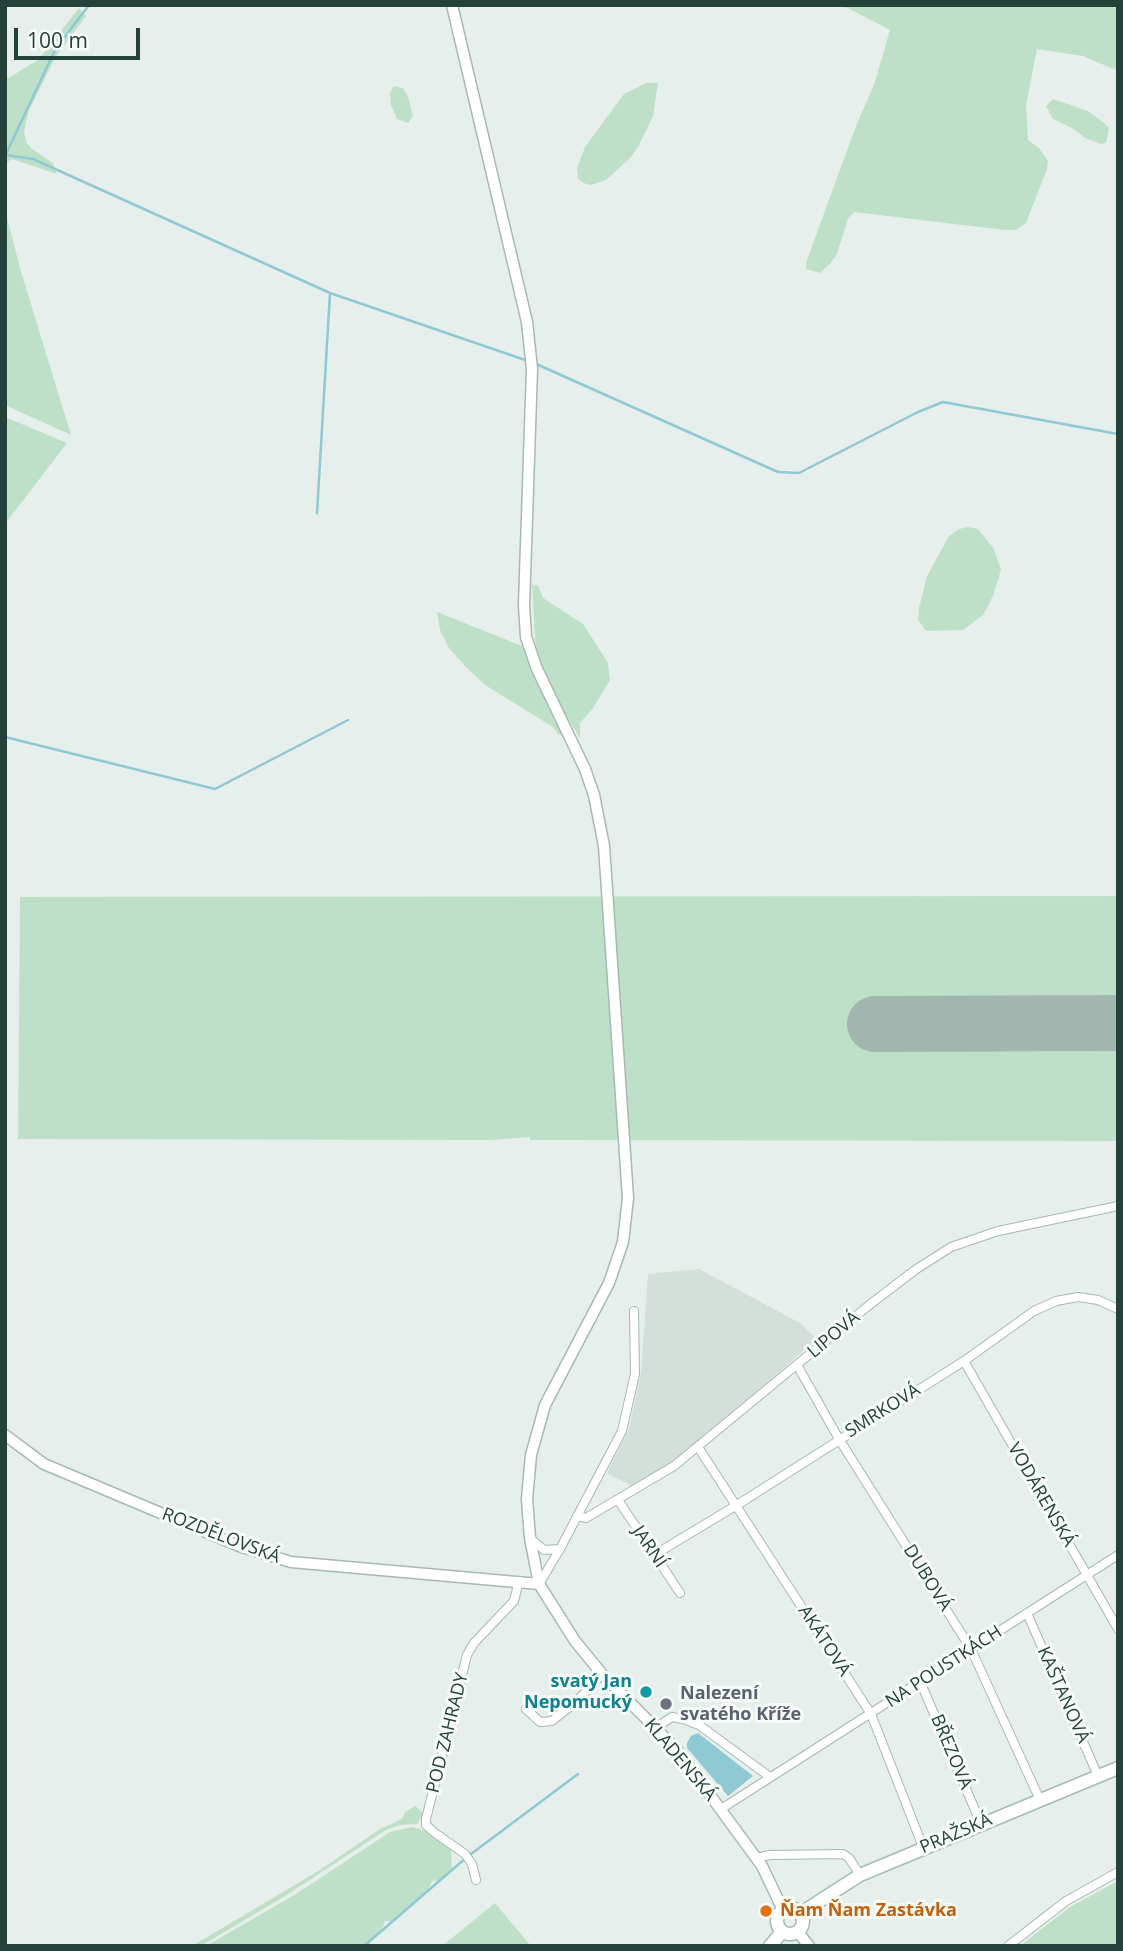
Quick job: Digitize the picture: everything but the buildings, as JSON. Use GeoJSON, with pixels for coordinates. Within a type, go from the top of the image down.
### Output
{"type":"FeatureCollection","features":[{"type":"Feature","properties":{"kind":"main road","name":"PRAŽSKÁ"},"geometry":{"type":"LineString","coordinates":[[801,1913],[860,1875],[1118,1768]]}},
{"type":"Feature","properties":{"kind":"main road"},"geometry":{"type":"LineString","coordinates":[[794,1909],[801,1913],[803,1921],[798,1932],[790,1935],[782,1932],[777,1920],[783,1910],[794,1909]]}},
{"type":"Feature","properties":{"kind":"main road"},"geometry":{"type":"LineString","coordinates":[[770,1946],[782,1932]]}},
{"type":"Feature","properties":{"kind":"street","name":"KLADENSKÁ"},"geometry":{"type":"LineString","coordinates":[[452,5],[527,323],[532,369],[524,605],[526,637],[537,669],[585,769],[594,795],[604,846],[628,1198],[623,1241],[610,1283],[545,1405],[531,1455],[527,1499],[530,1538],[540,1584],[575,1641],[602,1674],[677,1750],[757,1858],[783,1910]]}},
{"type":"Feature","properties":{"kind":"street","name":"LIPOVÁ"},"geometry":{"type":"LineString","coordinates":[[578,1516],[586,1518],[674,1466],[915,1270],[951,1247],[998,1231],[1118,1206]]}},
{"type":"Feature","properties":{"kind":"street","name":"SMRKOVÁ"},"geometry":{"type":"LineString","coordinates":[[654,1555],[964,1361],[1034,1311],[1056,1301],[1078,1297],[1098,1300],[1118,1308]]}},
{"type":"Feature","properties":{"kind":"street"},"geometry":{"type":"LineString","coordinates":[[540,1584],[622,1431],[635,1374],[634,1311]]}},
{"type":"Feature","properties":{"kind":"street","name":"VODÁRENSKÁ"},"geometry":{"type":"LineString","coordinates":[[964,1361],[1118,1629]]}},
{"type":"Feature","properties":{"kind":"street","name":"DUBOVÁ"},"geometry":{"type":"LineString","coordinates":[[796,1365],[971,1649],[1040,1800]]}},
{"type":"Feature","properties":{"kind":"street","name":"ROZDĚLOVSKÁ"},"geometry":{"type":"LineString","coordinates":[[5,1435],[44,1464],[239,1546],[291,1562],[540,1584]]}},
{"type":"Feature","properties":{"kind":"street","name":"AKÁTOVÁ"},"geometry":{"type":"LineString","coordinates":[[698,1447],[871,1714],[923,1847]]}},
{"type":"Feature","properties":{"kind":"street","name":"JARNÍ"},"geometry":{"type":"LineString","coordinates":[[618,1500],[680,1593]]}},
{"type":"Feature","properties":{"kind":"street"},"geometry":{"type":"LineString","coordinates":[[530,1538],[544,1550],[561,1549]]}},
{"type":"Feature","properties":{"kind":"street","name":"NA POUSTKÁCH"},"geometry":{"type":"LineString","coordinates":[[721,1809],[1118,1555]]}},
{"type":"Feature","properties":{"kind":"street","name":"POD ZAHRADY"},"geometry":{"type":"LineString","coordinates":[[476,1880],[472,1864],[465,1854],[426,1825],[426,1819],[467,1655],[474,1643],[514,1601],[519,1581]]}},
{"type":"Feature","properties":{"kind":"street","name":"KAŠTANOVÁ"},"geometry":{"type":"LineString","coordinates":[[1027,1613],[1098,1776]]}},
{"type":"Feature","properties":{"kind":"street"},"geometry":{"type":"LineString","coordinates":[[526,1709],[540,1722],[552,1721],[577,1701],[602,1674]]}},
{"type":"Feature","properties":{"kind":"street","name":"BŘEZOVÁ"},"geometry":{"type":"LineString","coordinates":[[920,1681],[981,1824]]}},
{"type":"Feature","properties":{"kind":"street"},"geometry":{"type":"LineString","coordinates":[[655,1728],[672,1717],[683,1718],[699,1725],[770,1777]]}},
{"type":"Feature","properties":{"kind":"street"},"geometry":{"type":"LineString","coordinates":[[757,1858],[770,1855],[843,1854],[849,1858],[860,1875]]}},
{"type":"Feature","properties":{"kind":"street"},"geometry":{"type":"LineString","coordinates":[[1008,1946],[1066,1901],[1118,1872]]}},
{"type":"Feature","properties":{"kind":"street"},"geometry":{"type":"LineString","coordinates":[[798,1932],[809,1946]]}},
{"type":"Feature","properties":{"kind":"shaded area"},"geometry":{"type":"Polygon","coordinates":[[[699,1269],[800,1323],[817,1339],[668,1467],[634,1487],[607,1473],[629,1429],[641,1373],[648,1274],[699,1269]]]}},
{"type":"Feature","properties":{"kind":"green space"},"geometry":{"type":"Polygon","coordinates":[[[842,5],[1118,5],[1118,71],[1083,56],[1037,49],[1026,105],[1028,140],[1039,148],[1048,161],[1026,223],[1016,230],[1005,230],[854,212],[848,219],[837,254],[830,264],[820,273],[806,269],[856,126],[874,85],[890,30],[842,5]]]}},
{"type":"Feature","properties":{"kind":"green space"},"geometry":{"type":"Polygon","coordinates":[[[79,8],[86,16],[56,56],[29,110],[24,131],[26,142],[53,163],[57,174],[12,159],[5,163],[5,80],[38,60],[79,8]]]}},
{"type":"Feature","properties":{"kind":"green space"},"geometry":{"type":"Polygon","coordinates":[[[646,83],[658,83],[653,116],[639,145],[631,157],[606,180],[591,185],[583,183],[578,179],[577,168],[585,147],[624,94],[646,83]]]}},
{"type":"Feature","properties":{"kind":"green space"},"geometry":{"type":"Polygon","coordinates":[[[394,86],[403,88],[408,97],[413,116],[408,123],[397,119],[391,105],[390,93],[394,86]]]}},
{"type":"Feature","properties":{"kind":"green space"},"geometry":{"type":"Polygon","coordinates":[[[1053,99],[1088,111],[1104,123],[1109,128],[1106,143],[1101,144],[1085,138],[1053,119],[1046,106],[1053,99]]]}},
{"type":"Feature","properties":{"kind":"green space"},"geometry":{"type":"Polygon","coordinates":[[[5,210],[20,268],[71,435],[5,405],[5,210]]]}},
{"type":"Feature","properties":{"kind":"green space"},"geometry":{"type":"Polygon","coordinates":[[[5,417],[67,443],[5,524],[5,417]]]}},
{"type":"Feature","properties":{"kind":"green space"},"geometry":{"type":"Polygon","coordinates":[[[968,527],[978,529],[994,549],[1001,570],[993,596],[983,615],[963,630],[926,631],[918,620],[927,576],[949,536],[968,527]]]}},
{"type":"Feature","properties":{"kind":"green space"},"geometry":{"type":"Polygon","coordinates":[[[532,584],[538,586],[543,598],[583,624],[608,663],[610,680],[580,723],[580,739],[545,678],[536,654],[532,584]]]}},
{"type":"Feature","properties":{"kind":"green space"},"geometry":{"type":"Polygon","coordinates":[[[437,612],[522,646],[563,735],[485,685],[466,667],[449,648],[440,630],[437,612]]]}},
{"type":"Feature","properties":{"kind":"green space"},"geometry":{"type":"Polygon","coordinates":[[[1118,896],[1118,1141],[530,1140],[530,1137],[491,1140],[18,1139],[20,897],[1118,896]]]}},
{"type":"Feature","properties":{"kind":"green space"},"geometry":{"type":"Polygon","coordinates":[[[415,1806],[424,1814],[417,1824],[400,1825],[386,1830],[285,1896],[201,1946],[192,1946],[320,1870],[380,1829],[402,1819],[405,1812],[415,1806]]]}},
{"type":"Feature","properties":{"kind":"green space"},"geometry":{"type":"Polygon","coordinates":[[[412,1827],[426,1831],[451,1850],[452,1868],[441,1880],[432,1881],[427,1892],[394,1921],[385,1921],[381,1932],[367,1946],[206,1946],[296,1894],[390,1832],[412,1827]]]}},
{"type":"Feature","properties":{"kind":"green space"},"geometry":{"type":"Polygon","coordinates":[[[1118,1881],[1118,1946],[1020,1946],[1070,1907],[1118,1881]]]}},
{"type":"Feature","properties":{"kind":"green space"},"geometry":{"type":"Polygon","coordinates":[[[495,1903],[531,1946],[442,1946],[495,1903]]]}},
{"type":"Feature","properties":{"kind":"water"},"geometry":{"type":"Polygon","coordinates":[[[698,1733],[753,1776],[728,1796],[687,1748],[691,1736],[698,1733]]]}},
{"type":"Feature","properties":{"kind":"waterway"},"geometry":{"type":"LineString","coordinates":[[6,154],[55,50],[89,5]]}},
{"type":"Feature","properties":{"kind":"waterway"},"geometry":{"type":"LineString","coordinates":[[6,155],[33,159],[330,293],[528,361]]}},
{"type":"Feature","properties":{"kind":"waterway"},"geometry":{"type":"LineString","coordinates":[[317,513],[330,293]]}},
{"type":"Feature","properties":{"kind":"waterway"},"geometry":{"type":"LineString","coordinates":[[534,363],[778,472],[799,473],[943,402],[1118,434]]}},
{"type":"Feature","properties":{"kind":"waterway"},"geometry":{"type":"LineString","coordinates":[[5,737],[215,789],[348,720]]}},
{"type":"Feature","properties":{"kind":"waterway"},"geometry":{"type":"LineString","coordinates":[[364,1946],[467,1857],[578,1774]]}},
{"type":"Feature","properties":{"kind":"runway"},"geometry":{"type":"LineString","coordinates":[[875,1024],[1118,1023]]}},
{"type":"Feature","properties":{"kind":"place","name":"svatý Jan Nepomucký"},"geometry":{"type":"Point","coordinates":[646,1692]}},
{"type":"Feature","properties":{"kind":"place","name":"Nalezení svatého Kříže"},"geometry":{"type":"Point","coordinates":[666,1704]}},
{"type":"Feature","properties":{"kind":"place","name":"Ňam Ňam Zastávka"},"geometry":{"type":"Point","coordinates":[766,1911]}}]}
